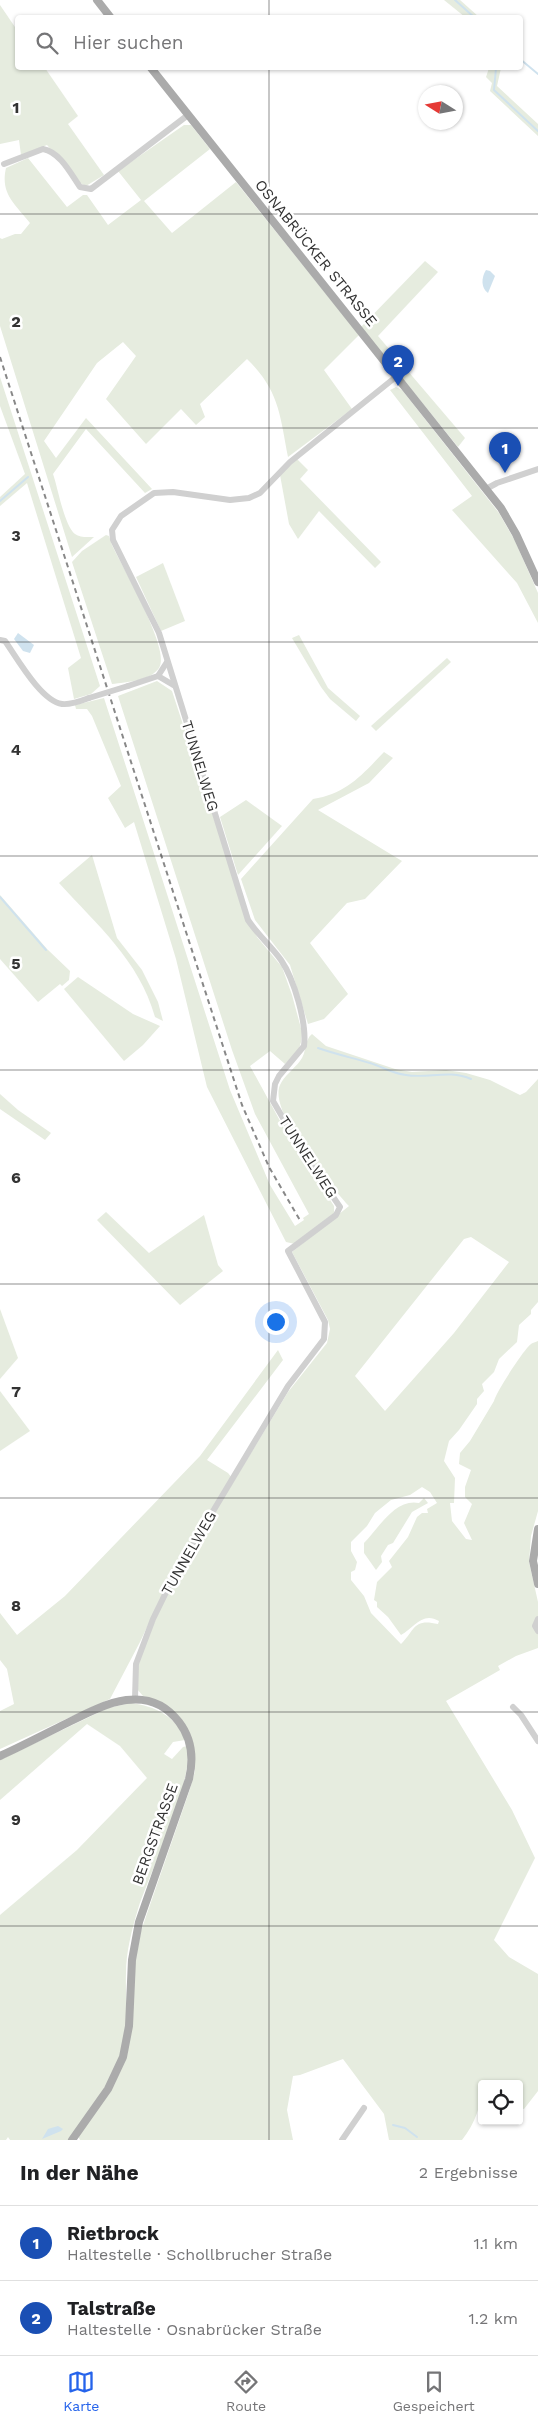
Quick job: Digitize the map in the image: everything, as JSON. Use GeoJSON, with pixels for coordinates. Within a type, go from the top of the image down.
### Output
{"type":"FeatureCollection","features":[{"type":"Feature","properties":{"kind":"main road"},"geometry":{"type":"LineString","coordinates":[[97,0],[109,15]]}},
{"type":"Feature","properties":{"kind":"main road","name":"OSNABRÜCKER STRASSE"},"geometry":{"type":"LineString","coordinates":[[153,70],[486,489],[508,520],[538,582]]}},
{"type":"Feature","properties":{"kind":"main road"},"geometry":{"type":"LineString","coordinates":[[538,1529],[534,1561],[538,1584]]}},
{"type":"Feature","properties":{"kind":"main road","name":"BERGSTRASSE"},"geometry":{"type":"LineString","coordinates":[[0,1756],[99,1707],[116,1701],[135,1699],[156,1704],[176,1718],[189,1740],[192,1769],[139,1922],[132,1960],[128,2033],[123,2057],[108,2089],[72,2140]]}},
{"type":"Feature","properties":{"kind":"street"},"geometry":{"type":"LineString","coordinates":[[4,164],[43,149],[49,150],[60,159],[80,188],[91,189],[188,115]]}},
{"type":"Feature","properties":{"kind":"street"},"geometry":{"type":"LineString","coordinates":[[175,686],[149,610],[113,540],[112,530],[121,516],[146,496],[162,491],[230,500],[249,498],[260,493],[290,462],[397,376]]}},
{"type":"Feature","properties":{"kind":"street"},"geometry":{"type":"LineString","coordinates":[[486,489],[538,469]]}},
{"type":"Feature","properties":{"kind":"street"},"geometry":{"type":"LineString","coordinates":[[0,640],[5,641],[44,695],[52,702],[64,705],[158,676],[167,662]]}},
{"type":"Feature","properties":{"kind":"street"},"geometry":{"type":"LineString","coordinates":[[158,676],[175,686]]}},
{"type":"Feature","properties":{"kind":"street","name":"TUNNELWEG"},"geometry":{"type":"LineString","coordinates":[[135,1699],[136,1664],[150,1626],[172,1578],[288,1386],[324,1339],[325,1322],[288,1251],[336,1216],[340,1207],[307,1159],[273,1101],[275,1084],[279,1076],[304,1046],[304,1027],[294,989],[284,966],[248,920],[175,686]]}},
{"type":"Feature","properties":{"kind":"street"},"geometry":{"type":"LineString","coordinates":[[538,1619],[535,1626],[538,1631]]}},
{"type":"Feature","properties":{"kind":"street"},"geometry":{"type":"LineString","coordinates":[[513,1708],[521,1716],[538,1741]]}},
{"type":"Feature","properties":{"kind":"street"},"geometry":{"type":"LineString","coordinates":[[342,2140],[364,2108]]}},
{"type":"Feature","properties":{"kind":"shaded area"},"geometry":{"type":"Polygon","coordinates":[[[444,0],[460,0],[477,15],[463,15],[444,0]]]}},
{"type":"Feature","properties":{"kind":"shaded area"},"geometry":{"type":"Polygon","coordinates":[[[0,5],[15,27],[15,70],[46,70],[78,116],[68,124],[104,175],[86,186],[80,183],[47,145],[21,155],[19,140],[0,144],[0,5]]]}},
{"type":"Feature","properties":{"kind":"shaded area"},"geometry":{"type":"Polygon","coordinates":[[[488,70],[501,70],[497,86],[538,124],[538,136],[490,91],[492,83],[486,77],[488,70]]]}},
{"type":"Feature","properties":{"kind":"shaded area"},"geometry":{"type":"Polygon","coordinates":[[[184,125],[191,125],[210,149],[144,201],[172,233],[236,182],[359,335],[324,370],[352,409],[288,457],[280,416],[272,393],[258,370],[247,359],[200,404],[205,417],[196,425],[181,409],[146,444],[106,399],[136,356],[123,342],[97,363],[44,441],[56,458],[86,418],[152,489],[145,493],[86,429],[53,474],[71,529],[79,536],[94,537],[72,557],[0,326],[0,238],[21,234],[30,223],[14,204],[7,192],[5,185],[6,168],[28,158],[67,207],[83,195],[87,195],[108,225],[141,200],[118,171],[184,125]]]}},
{"type":"Feature","properties":{"kind":"shaded area"},"geometry":{"type":"Polygon","coordinates":[[[425,261],[438,272],[378,336],[465,438],[458,447],[361,327],[425,261]]]}},
{"type":"Feature","properties":{"kind":"shaded area"},"geometry":{"type":"Polygon","coordinates":[[[0,377],[100,686],[91,694],[74,699],[68,668],[81,658],[27,483],[0,506],[0,497],[25,474],[0,406],[0,377]]]}},
{"type":"Feature","properties":{"kind":"shaded area"},"geometry":{"type":"Polygon","coordinates":[[[396,387],[402,390],[499,513],[515,541],[538,593],[538,623],[517,583],[452,510],[472,496],[390,390],[396,387]]]}},
{"type":"Feature","properties":{"kind":"shaded area"},"geometry":{"type":"Polygon","coordinates":[[[297,459],[308,470],[300,479],[381,562],[375,568],[319,511],[298,539],[289,524],[280,475],[297,459]]]}},
{"type":"Feature","properties":{"kind":"shaded area"},"geometry":{"type":"Polygon","coordinates":[[[106,535],[109,536],[144,608],[158,644],[161,659],[159,668],[150,676],[112,684],[72,562],[82,551],[106,535]]]}},
{"type":"Feature","properties":{"kind":"shaded area"},"geometry":{"type":"Polygon","coordinates":[[[163,563],[185,621],[161,631],[136,577],[163,563]]]}},
{"type":"Feature","properties":{"kind":"shaded area"},"geometry":{"type":"Polygon","coordinates":[[[299,635],[328,688],[360,716],[356,721],[330,699],[321,687],[292,638],[299,635]]]}},
{"type":"Feature","properties":{"kind":"shaded area"},"geometry":{"type":"Polygon","coordinates":[[[447,658],[451,662],[376,731],[371,726],[447,658]]]}},
{"type":"Feature","properties":{"kind":"shaded area"},"geometry":{"type":"Polygon","coordinates":[[[157,681],[172,691],[215,822],[257,937],[282,967],[302,1032],[298,1052],[285,1064],[270,1051],[250,1066],[285,1130],[334,1206],[334,1213],[295,1244],[286,1242],[207,1087],[176,959],[134,822],[125,828],[108,798],[121,786],[92,716],[87,709],[76,709],[75,705],[104,698],[230,1090],[270,1185],[295,1226],[309,1214],[255,1114],[232,1050],[118,696],[157,681]]]}},
{"type":"Feature","properties":{"kind":"shaded area"},"geometry":{"type":"Polygon","coordinates":[[[384,752],[393,758],[369,783],[318,810],[402,861],[365,899],[347,903],[310,943],[348,994],[324,1019],[308,1024],[290,965],[255,920],[241,879],[313,799],[335,793],[344,788],[361,776],[384,752]]]}},
{"type":"Feature","properties":{"kind":"shaded area"},"geometry":{"type":"Polygon","coordinates":[[[246,800],[282,826],[238,875],[220,817],[246,800]]]}},
{"type":"Feature","properties":{"kind":"shaded area"},"geometry":{"type":"Polygon","coordinates":[[[92,855],[117,938],[142,970],[158,1002],[163,1021],[155,1017],[139,978],[128,961],[102,929],[59,883],[92,855]]]}},
{"type":"Feature","properties":{"kind":"shaded area"},"geometry":{"type":"Polygon","coordinates":[[[0,895],[47,949],[70,971],[69,980],[62,986],[60,984],[38,1002],[0,959],[0,895]]]}},
{"type":"Feature","properties":{"kind":"shaded area"},"geometry":{"type":"Polygon","coordinates":[[[78,977],[133,1014],[160,1026],[143,1045],[124,1061],[64,989],[78,977]]]}},
{"type":"Feature","properties":{"kind":"shaded area"},"geometry":{"type":"Polygon","coordinates":[[[312,1034],[326,1046],[395,1069],[412,1072],[446,1070],[466,1073],[490,1080],[520,1095],[526,1092],[538,1079],[538,1302],[531,1310],[531,1314],[519,1325],[517,1342],[499,1359],[494,1372],[482,1384],[484,1391],[477,1399],[477,1404],[459,1430],[449,1441],[444,1461],[455,1478],[454,1503],[450,1503],[452,1521],[466,1539],[472,1540],[464,1523],[472,1504],[465,1497],[465,1487],[471,1470],[459,1464],[460,1453],[470,1441],[516,1362],[531,1344],[538,1341],[538,1511],[531,1536],[529,1562],[538,1602],[538,1648],[516,1656],[498,1666],[500,1670],[446,1701],[512,1810],[535,1858],[494,1940],[509,1957],[538,1974],[538,2091],[524,2109],[523,2080],[478,2080],[477,2114],[462,2140],[389,2140],[384,2114],[343,2059],[293,2076],[287,2110],[293,2140],[80,2140],[78,2136],[114,2085],[127,2056],[135,1963],[141,1931],[195,1771],[193,1743],[156,1700],[143,1696],[137,1689],[136,1678],[142,1650],[172,1583],[288,1392],[327,1343],[330,1329],[328,1320],[292,1252],[349,1206],[303,1148],[283,1112],[279,1097],[280,1085],[302,1058],[312,1034]],[[471,1237],[464,1239],[355,1376],[385,1411],[454,1333],[509,1262],[471,1237]],[[422,1487],[410,1495],[391,1500],[375,1513],[367,1526],[351,1542],[351,1551],[357,1562],[355,1570],[351,1572],[351,1580],[364,1596],[371,1613],[401,1644],[419,1624],[438,1624],[439,1621],[433,1618],[423,1619],[401,1635],[388,1617],[377,1607],[377,1602],[374,1600],[377,1582],[392,1567],[389,1561],[408,1537],[417,1517],[422,1513],[428,1513],[427,1509],[437,1503],[430,1492],[422,1487]]]}},
{"type":"Feature","properties":{"kind":"shaded area"},"geometry":{"type":"Polygon","coordinates":[[[0,1094],[18,1110],[51,1133],[45,1140],[0,1109],[0,1094]]]}},
{"type":"Feature","properties":{"kind":"shaded area"},"geometry":{"type":"Polygon","coordinates":[[[106,1212],[149,1253],[204,1215],[218,1265],[223,1271],[180,1305],[97,1220],[106,1212]]]}},
{"type":"Feature","properties":{"kind":"shaded area"},"geometry":{"type":"Polygon","coordinates":[[[0,1309],[18,1358],[0,1379],[0,1309]]]}},
{"type":"Feature","properties":{"kind":"shaded area"},"geometry":{"type":"Polygon","coordinates":[[[278,1350],[283,1360],[207,1460],[228,1473],[232,1478],[173,1572],[140,1642],[110,1699],[0,1749],[0,1711],[14,1704],[7,1669],[0,1660],[0,1613],[17,1635],[65,1596],[200,1456],[278,1350]]]}},
{"type":"Feature","properties":{"kind":"shaded area"},"geometry":{"type":"Polygon","coordinates":[[[0,1391],[30,1431],[0,1451],[0,1391]]]}},
{"type":"Feature","properties":{"kind":"shaded area"},"geometry":{"type":"Polygon","coordinates":[[[424,1498],[428,1503],[412,1512],[393,1543],[388,1545],[381,1556],[382,1562],[376,1570],[364,1553],[364,1543],[395,1510],[402,1505],[419,1503],[424,1498]]]}},
{"type":"Feature","properties":{"kind":"shaded area"},"geometry":{"type":"Polygon","coordinates":[[[131,1703],[156,1710],[164,1714],[176,1725],[185,1740],[173,1742],[164,1754],[172,1759],[183,1747],[187,1746],[188,1761],[178,1802],[138,1909],[128,1949],[124,2046],[116,2067],[104,2089],[69,2140],[10,2140],[8,2137],[6,2140],[0,2140],[0,1915],[77,1850],[147,1778],[120,1746],[87,1724],[0,1800],[0,1760],[108,1708],[131,1703]]]}},
{"type":"Feature","properties":{"kind":"water"},"geometry":{"type":"Polygon","coordinates":[[[486,270],[495,276],[488,293],[483,283],[483,276],[486,270]]]}},
{"type":"Feature","properties":{"kind":"water"},"geometry":{"type":"Polygon","coordinates":[[[18,633],[34,645],[30,653],[23,651],[14,639],[18,633]]]}},
{"type":"Feature","properties":{"kind":"water"},"geometry":{"type":"Polygon","coordinates":[[[58,2126],[63,2129],[42,2139],[48,2129],[58,2126]]]}},
{"type":"Feature","properties":{"kind":"waterway"},"geometry":{"type":"LineString","coordinates":[[455,0],[472,15]]}},
{"type":"Feature","properties":{"kind":"waterway"},"geometry":{"type":"LineString","coordinates":[[523,62],[538,74]]}},
{"type":"Feature","properties":{"kind":"waterway"},"geometry":{"type":"LineString","coordinates":[[496,70],[494,90],[538,131]]}},
{"type":"Feature","properties":{"kind":"waterway"},"geometry":{"type":"LineString","coordinates":[[0,501],[28,477]]}},
{"type":"Feature","properties":{"kind":"waterway"},"geometry":{"type":"LineString","coordinates":[[0,897],[46,950]]}},
{"type":"Feature","properties":{"kind":"waterway"},"geometry":{"type":"LineString","coordinates":[[318,1048],[401,1074],[414,1076],[447,1074],[471,1079]]}},
{"type":"Feature","properties":{"kind":"waterway"},"geometry":{"type":"LineString","coordinates":[[393,2125],[405,2128],[417,2137]]}},
{"type":"Feature","properties":{"kind":"railway"},"geometry":{"type":"LineString","coordinates":[[0,357],[242,1105],[269,1167],[301,1222]]}},
{"type":"Feature","properties":{"kind":"place","name":"Talstraße"},"geometry":{"type":"Point","coordinates":[398,386]}},
{"type":"Feature","properties":{"kind":"place","name":"Rietbrock"},"geometry":{"type":"Point","coordinates":[505,473]}}]}
